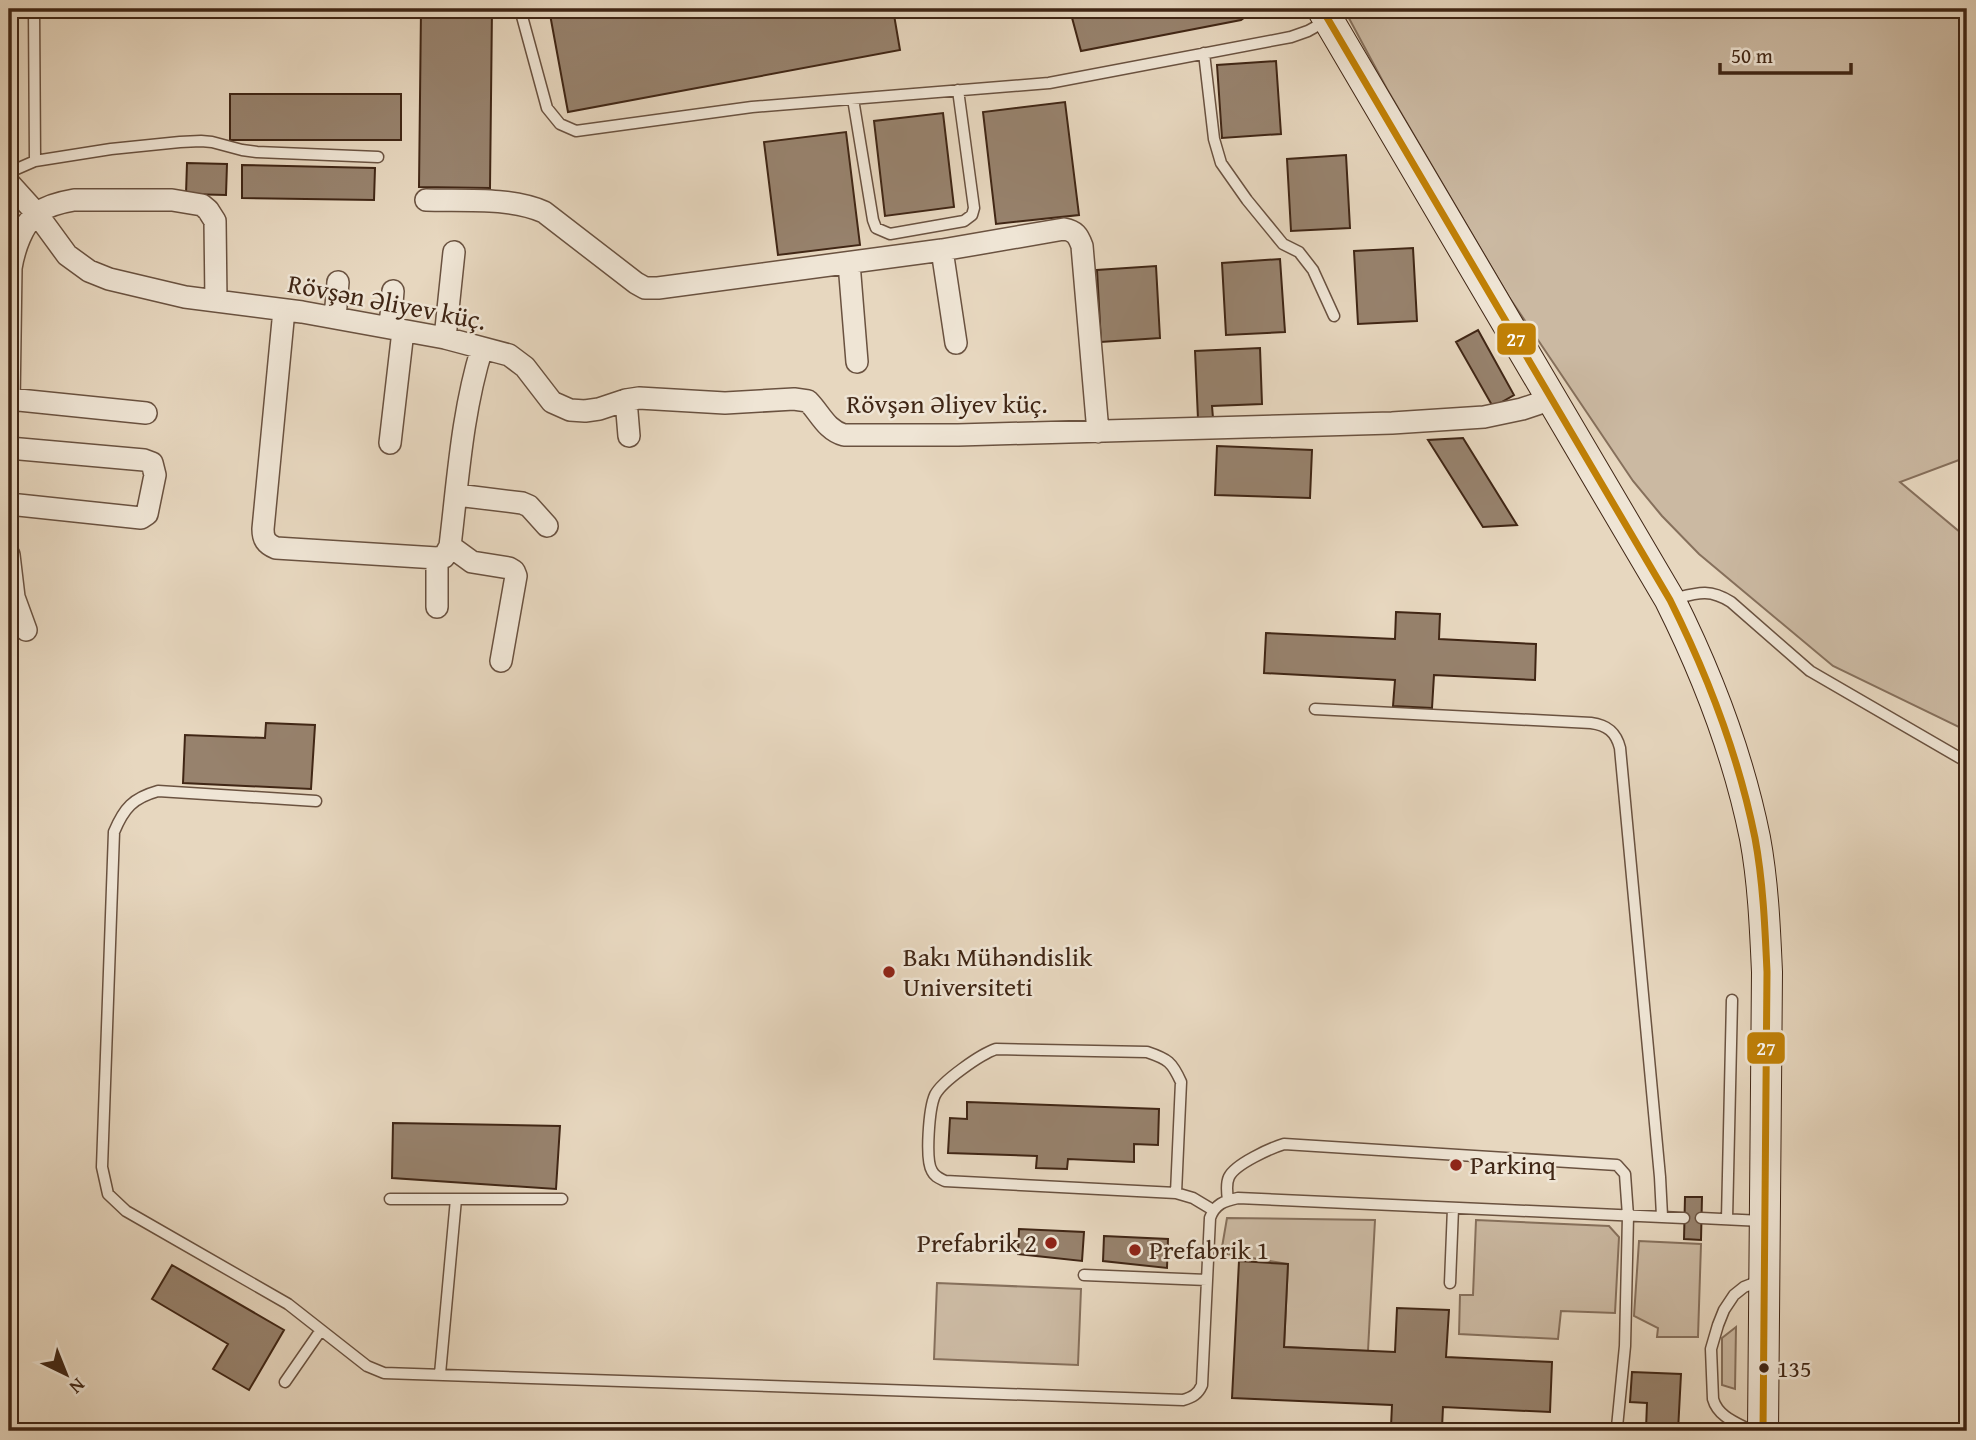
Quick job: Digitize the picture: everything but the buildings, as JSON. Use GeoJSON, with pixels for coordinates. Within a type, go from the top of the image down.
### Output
{"type":"FeatureCollection","features":[{"type":"Feature","properties":{"kind":"main road"},"geometry":{"type":"LineString","coordinates":[[1325,14],[1670,600],[1722,718],[1735,759],[1755,841],[1763,905],[1767,972],[1763,1431]]}},
{"type":"Feature","properties":{"kind":"street","name":"Rövşən Əliyev küç."},"geometry":{"type":"LineString","coordinates":[[9,183],[37,214],[67,255],[89,271],[122,282],[185,296],[335,318],[445,338],[482,348],[515,358],[547,397],[560,407],[585,411],[609,407],[626,400],[652,397],[725,403],[803,400],[812,405],[835,432],[855,436],[1392,424],[1501,414],[1552,399]]}},
{"type":"Feature","properties":{"kind":"street"},"geometry":{"type":"LineString","coordinates":[[146,413],[9,401],[11,268],[19,238],[37,214],[60,203],[74,200],[172,200],[202,205],[215,221],[216,301]]}},
{"type":"Feature","properties":{"kind":"street"},"geometry":{"type":"LineString","coordinates":[[426,200],[515,203],[533,207],[544,212],[645,288],[849,263],[1064,229],[1073,230],[1082,246],[1098,432]]}},
{"type":"Feature","properties":{"kind":"street"},"geometry":{"type":"LineString","coordinates":[[942,250],[956,343]]}},
{"type":"Feature","properties":{"kind":"street"},"geometry":{"type":"LineString","coordinates":[[445,338],[454,252]]}},
{"type":"Feature","properties":{"kind":"street"},"geometry":{"type":"LineString","coordinates":[[849,263],[857,362]]}},
{"type":"Feature","properties":{"kind":"street"},"geometry":{"type":"LineString","coordinates":[[335,318],[338,282]]}},
{"type":"Feature","properties":{"kind":"street"},"geometry":{"type":"LineString","coordinates":[[390,443],[396,329],[393,291]]}},
{"type":"Feature","properties":{"kind":"street"},"geometry":{"type":"LineString","coordinates":[[284,310],[263,529],[266,541],[276,548],[444,552],[472,562],[509,568],[516,576],[501,661]]}},
{"type":"Feature","properties":{"kind":"street"},"geometry":{"type":"LineString","coordinates":[[436,607],[444,552],[457,495],[470,390],[482,348]]}},
{"type":"Feature","properties":{"kind":"street"},"geometry":{"type":"LineString","coordinates":[[626,400],[629,436]]}},
{"type":"Feature","properties":{"kind":"street"},"geometry":{"type":"LineString","coordinates":[[9,447],[144,460],[152,463],[155,475],[147,514],[141,518],[9,504]]}},
{"type":"Feature","properties":{"kind":"street"},"geometry":{"type":"LineString","coordinates":[[457,495],[522,503],[529,506],[547,526]]}},
{"type":"Feature","properties":{"kind":"street"},"geometry":{"type":"LineString","coordinates":[[9,555],[14,597],[26,630]]}},
{"type":"Feature","properties":{"kind":"lane"},"geometry":{"type":"LineString","coordinates":[[34,9],[35,162]]}},
{"type":"Feature","properties":{"kind":"lane"},"geometry":{"type":"LineString","coordinates":[[520,9],[547,108],[559,124],[576,131],[752,107],[1049,83],[1291,37],[1308,31],[1325,14]]}},
{"type":"Feature","properties":{"kind":"lane"},"geometry":{"type":"LineString","coordinates":[[1204,53],[1214,139],[1222,163],[1247,200],[1283,244],[1299,253],[1313,270],[1334,316]]}},
{"type":"Feature","properties":{"kind":"lane"},"geometry":{"type":"LineString","coordinates":[[853,99],[873,220],[876,228],[890,234],[964,221],[972,215],[974,208],[958,90]]}},
{"type":"Feature","properties":{"kind":"lane"},"geometry":{"type":"LineString","coordinates":[[9,175],[12,171],[35,162],[111,149],[201,141],[257,152],[377,157]]}},
{"type":"Feature","properties":{"kind":"lane"},"geometry":{"type":"LineString","coordinates":[[1670,600],[1703,592],[1718,594],[1731,602],[1810,671],[1967,762]]}},
{"type":"Feature","properties":{"kind":"lane"},"geometry":{"type":"LineString","coordinates":[[1315,709],[1591,723],[1604,725],[1618,739],[1662,1216]]}},
{"type":"Feature","properties":{"kind":"lane"},"geometry":{"type":"LineString","coordinates":[[316,801],[158,791],[144,795],[126,807],[114,832],[102,1167],[108,1194],[117,1203],[288,1304],[368,1366],[384,1373],[1183,1400],[1191,1398],[1202,1385],[1210,1218],[1219,1204],[1228,1200],[1238,1198],[1684,1217]]}},
{"type":"Feature","properties":{"kind":"lane"},"geometry":{"type":"LineString","coordinates":[[1727,1220],[1732,1000]]}},
{"type":"Feature","properties":{"kind":"lane"},"geometry":{"type":"LineString","coordinates":[[1176,1193],[1181,1083],[1176,1070],[1164,1058],[1147,1052],[996,1049],[976,1058],[935,1096],[927,1155],[930,1170],[945,1181],[1176,1193],[1193,1198],[1213,1210]]}},
{"type":"Feature","properties":{"kind":"lane"},"geometry":{"type":"LineString","coordinates":[[1228,1200],[1229,1177],[1236,1168],[1284,1144],[1617,1165],[1625,1174],[1628,1216],[1625,1346],[1617,1427]]}},
{"type":"Feature","properties":{"kind":"lane"},"geometry":{"type":"LineString","coordinates":[[390,1199],[562,1199]]}},
{"type":"Feature","properties":{"kind":"lane"},"geometry":{"type":"LineString","coordinates":[[440,1374],[456,1199]]}},
{"type":"Feature","properties":{"kind":"lane"},"geometry":{"type":"LineString","coordinates":[[1450,1283],[1453,1208]]}},
{"type":"Feature","properties":{"kind":"lane"},"geometry":{"type":"LineString","coordinates":[[1701,1218],[1766,1221]]}},
{"type":"Feature","properties":{"kind":"lane"},"geometry":{"type":"LineString","coordinates":[[1084,1275],[1207,1280]]}},
{"type":"Feature","properties":{"kind":"lane"},"geometry":{"type":"LineString","coordinates":[[1752,1431],[1729,1419],[1715,1406],[1711,1349],[1721,1317],[1734,1295],[1744,1287],[1765,1279]]}},
{"type":"Feature","properties":{"kind":"lane"},"geometry":{"type":"LineString","coordinates":[[285,1382],[321,1330]]}},
{"type":"Feature","properties":{"kind":"shaded area"},"geometry":{"type":"Polygon","coordinates":[[[1344,9],[1967,9],[1967,457],[1900,482],[1967,538],[1967,731],[1833,666],[1699,554],[1662,516],[1633,481],[1509,297],[1387,89],[1344,9]]]}},
{"type":"Feature","properties":{"kind":"shaded area"},"geometry":{"type":"Polygon","coordinates":[[[1227,1218],[1375,1220],[1368,1351],[1284,1347],[1288,1264],[1221,1253],[1227,1218]]]}},
{"type":"Feature","properties":{"kind":"shaded area"},"geometry":{"type":"Polygon","coordinates":[[[1476,1220],[1609,1226],[1619,1237],[1615,1313],[1561,1311],[1558,1339],[1459,1334],[1460,1295],[1473,1295],[1476,1220]]]}},
{"type":"Feature","properties":{"kind":"shaded area"},"geometry":{"type":"Polygon","coordinates":[[[1639,1241],[1701,1244],[1698,1337],[1657,1337],[1658,1328],[1634,1316],[1639,1241]]]}},
{"type":"Feature","properties":{"kind":"shaded area"},"geometry":{"type":"Polygon","coordinates":[[[937,1283],[1081,1289],[1078,1365],[934,1359],[937,1283]]]}},
{"type":"Feature","properties":{"kind":"shaded area"},"geometry":{"type":"Polygon","coordinates":[[[1736,1327],[1735,1389],[1722,1385],[1722,1338],[1736,1327]]]}},
{"type":"Feature","properties":{"kind":"transit line","name":"27"},"geometry":{"type":"LineString","coordinates":[[1322,9],[1670,600],[1697,657],[1731,746],[1755,838],[1762,887],[1767,972],[1763,1431]]}},
{"type":"Feature","properties":{"kind":"place","name":"Bakı Mühəndislik Universiteti"},"geometry":{"type":"Point","coordinates":[889,972]}},
{"type":"Feature","properties":{"kind":"place","name":"Parkinq"},"geometry":{"type":"Point","coordinates":[1456,1165]}},
{"type":"Feature","properties":{"kind":"place","name":"Prefabrik 2"},"geometry":{"type":"Point","coordinates":[1051,1243]}},
{"type":"Feature","properties":{"kind":"place","name":"Prefabrik 1"},"geometry":{"type":"Point","coordinates":[1135,1250]}},
{"type":"Feature","properties":{"kind":"place","name":"135"},"geometry":{"type":"Point","coordinates":[1764,1368]}}]}
